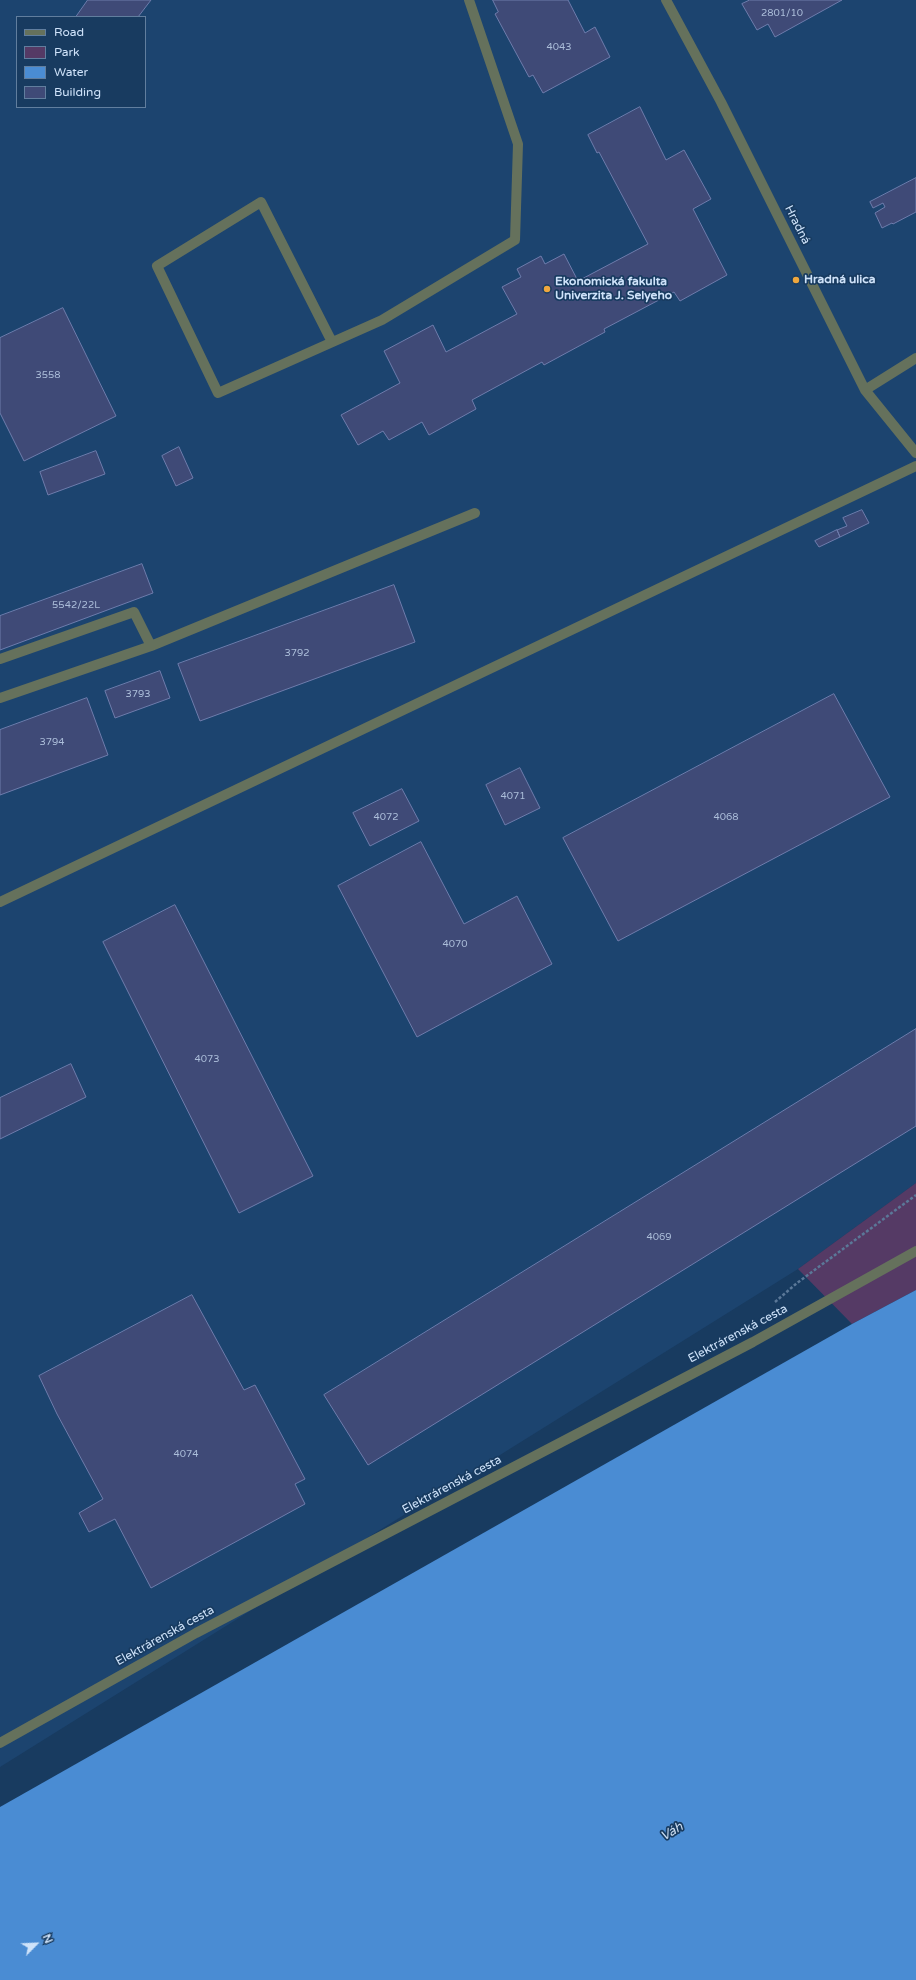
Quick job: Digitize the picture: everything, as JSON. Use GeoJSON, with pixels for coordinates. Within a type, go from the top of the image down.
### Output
{"type":"FeatureCollection","features":[{"type":"Feature","properties":{"kind":"street"},"geometry":{"type":"LineString","coordinates":[[332,342],[261,202],[156,266],[218,393],[382,320],[515,240],[518,144],[469,0]]}},
{"type":"Feature","properties":{"kind":"street","name":"Hradná"},"geometry":{"type":"LineString","coordinates":[[666,0],[721,102],[866,390],[916,453]]}},
{"type":"Feature","properties":{"kind":"street"},"geometry":{"type":"LineString","coordinates":[[866,390],[916,358]]}},
{"type":"Feature","properties":{"kind":"street"},"geometry":{"type":"LineString","coordinates":[[0,902],[916,466]]}},
{"type":"Feature","properties":{"kind":"street"},"geometry":{"type":"LineString","coordinates":[[0,698],[151,646],[475,513]]}},
{"type":"Feature","properties":{"kind":"street"},"geometry":{"type":"LineString","coordinates":[[0,659],[134,612],[151,646]]}},
{"type":"Feature","properties":{"kind":"street","name":"Elektrárenská cesta"},"geometry":{"type":"LineString","coordinates":[[0,1743],[196,1633],[753,1342],[916,1251]]}},
{"type":"Feature","properties":{"kind":"path"},"geometry":{"type":"LineString","coordinates":[[772,1305],[797,1283],[916,1195]]}},
{"type":"Feature","properties":{"kind":"shaded area"},"geometry":{"type":"Polygon","coordinates":[[[0,0],[916,0],[916,1183],[798,1269],[0,1767],[0,0]]]}},
{"type":"Feature","properties":{"kind":"green space"},"geometry":{"type":"Polygon","coordinates":[[[916,1183],[916,1290],[852,1324],[798,1269],[916,1183]]]}},
{"type":"Feature","properties":{"kind":"water","name":"Váh"},"geometry":{"type":"Polygon","coordinates":[[[916,1290],[916,1980],[0,1980],[0,1807],[852,1324],[916,1290]]]}},
{"type":"Feature","properties":{"kind":"building"},"geometry":{"type":"Polygon","coordinates":[[[88,0],[151,0],[139,16],[77,16],[88,0]]]}},
{"type":"Feature","properties":{"kind":"building"},"geometry":{"type":"Polygon","coordinates":[[[493,0],[568,0],[585,33],[595,27],[610,57],[543,93],[533,75],[529,77],[495,14],[498,12],[493,0]]]}},
{"type":"Feature","properties":{"kind":"building"},"geometry":{"type":"Polygon","coordinates":[[[750,0],[842,0],[775,37],[768,24],[757,30],[742,4],[750,0]]]}},
{"type":"Feature","properties":{"kind":"building"},"geometry":{"type":"Polygon","coordinates":[[[640,107],[666,160],[684,150],[711,199],[693,209],[727,275],[680,301],[674,292],[604,329],[605,332],[544,365],[542,362],[472,400],[476,409],[429,435],[422,422],[389,440],[383,431],[358,445],[341,415],[400,383],[384,351],[433,325],[446,352],[517,314],[502,287],[521,277],[517,269],[541,256],[545,264],[564,254],[578,281],[648,244],[599,152],[597,153],[588,135],[640,107]]]}},
{"type":"Feature","properties":{"kind":"building"},"geometry":{"type":"Polygon","coordinates":[[[916,178],[916,212],[882,228],[875,213],[885,207],[883,203],[873,208],[870,202],[916,178]]]}},
{"type":"Feature","properties":{"kind":"building"},"geometry":{"type":"Polygon","coordinates":[[[63,308],[116,416],[24,461],[0,413],[0,338],[63,308]]]}},
{"type":"Feature","properties":{"kind":"building"},"geometry":{"type":"Polygon","coordinates":[[[179,447],[193,478],[176,486],[162,456],[179,447]]]}},
{"type":"Feature","properties":{"kind":"building"},"geometry":{"type":"Polygon","coordinates":[[[96,451],[105,474],[48,495],[40,472],[96,451]]]}},
{"type":"Feature","properties":{"kind":"building"},"geometry":{"type":"Polygon","coordinates":[[[862,510],[869,523],[840,537],[837,530],[847,526],[843,518],[862,510]]]}},
{"type":"Feature","properties":{"kind":"building"},"geometry":{"type":"Polygon","coordinates":[[[837,530],[840,537],[819,547],[815,541],[837,530]]]}},
{"type":"Feature","properties":{"kind":"building"},"geometry":{"type":"Polygon","coordinates":[[[142,564],[153,593],[0,650],[0,616],[142,564]]]}},
{"type":"Feature","properties":{"kind":"building"},"geometry":{"type":"Polygon","coordinates":[[[394,585],[415,642],[200,721],[178,664],[394,585]]]}},
{"type":"Feature","properties":{"kind":"building"},"geometry":{"type":"Polygon","coordinates":[[[160,671],[170,698],[115,718],[105,691],[160,671]]]}},
{"type":"Feature","properties":{"kind":"building"},"geometry":{"type":"Polygon","coordinates":[[[834,694],[890,797],[618,941],[563,838],[834,694]]]}},
{"type":"Feature","properties":{"kind":"building"},"geometry":{"type":"Polygon","coordinates":[[[87,698],[108,755],[0,795],[0,730],[87,698]]]}},
{"type":"Feature","properties":{"kind":"building"},"geometry":{"type":"Polygon","coordinates":[[[520,768],[540,808],[505,825],[486,785],[520,768]]]}},
{"type":"Feature","properties":{"kind":"building"},"geometry":{"type":"Polygon","coordinates":[[[402,789],[419,821],[370,846],[353,813],[402,789]]]}},
{"type":"Feature","properties":{"kind":"building"},"geometry":{"type":"Polygon","coordinates":[[[421,842],[464,924],[517,896],[552,964],[417,1037],[338,886],[421,842]]]}},
{"type":"Feature","properties":{"kind":"building"},"geometry":{"type":"Polygon","coordinates":[[[175,905],[313,1176],[239,1213],[103,942],[175,905]]]}},
{"type":"Feature","properties":{"kind":"building"},"geometry":{"type":"Polygon","coordinates":[[[916,1029],[916,1126],[368,1465],[324,1395],[916,1029]]]}},
{"type":"Feature","properties":{"kind":"building"},"geometry":{"type":"Polygon","coordinates":[[[71,1064],[86,1097],[0,1139],[0,1098],[71,1064]]]}},
{"type":"Feature","properties":{"kind":"building"},"geometry":{"type":"Polygon","coordinates":[[[192,1295],[244,1390],[255,1385],[305,1479],[295,1484],[305,1504],[151,1588],[115,1519],[89,1532],[79,1513],[103,1499],[57,1414],[39,1376],[192,1295]]]}},
{"type":"Feature","properties":{"kind":"place","name":"Hradná ulica"},"geometry":{"type":"Point","coordinates":[796,280]}},
{"type":"Feature","properties":{"kind":"place","name":"Ekonomická fakulta Univerzita J. Selyeho"},"geometry":{"type":"Point","coordinates":[547,289]}}]}
